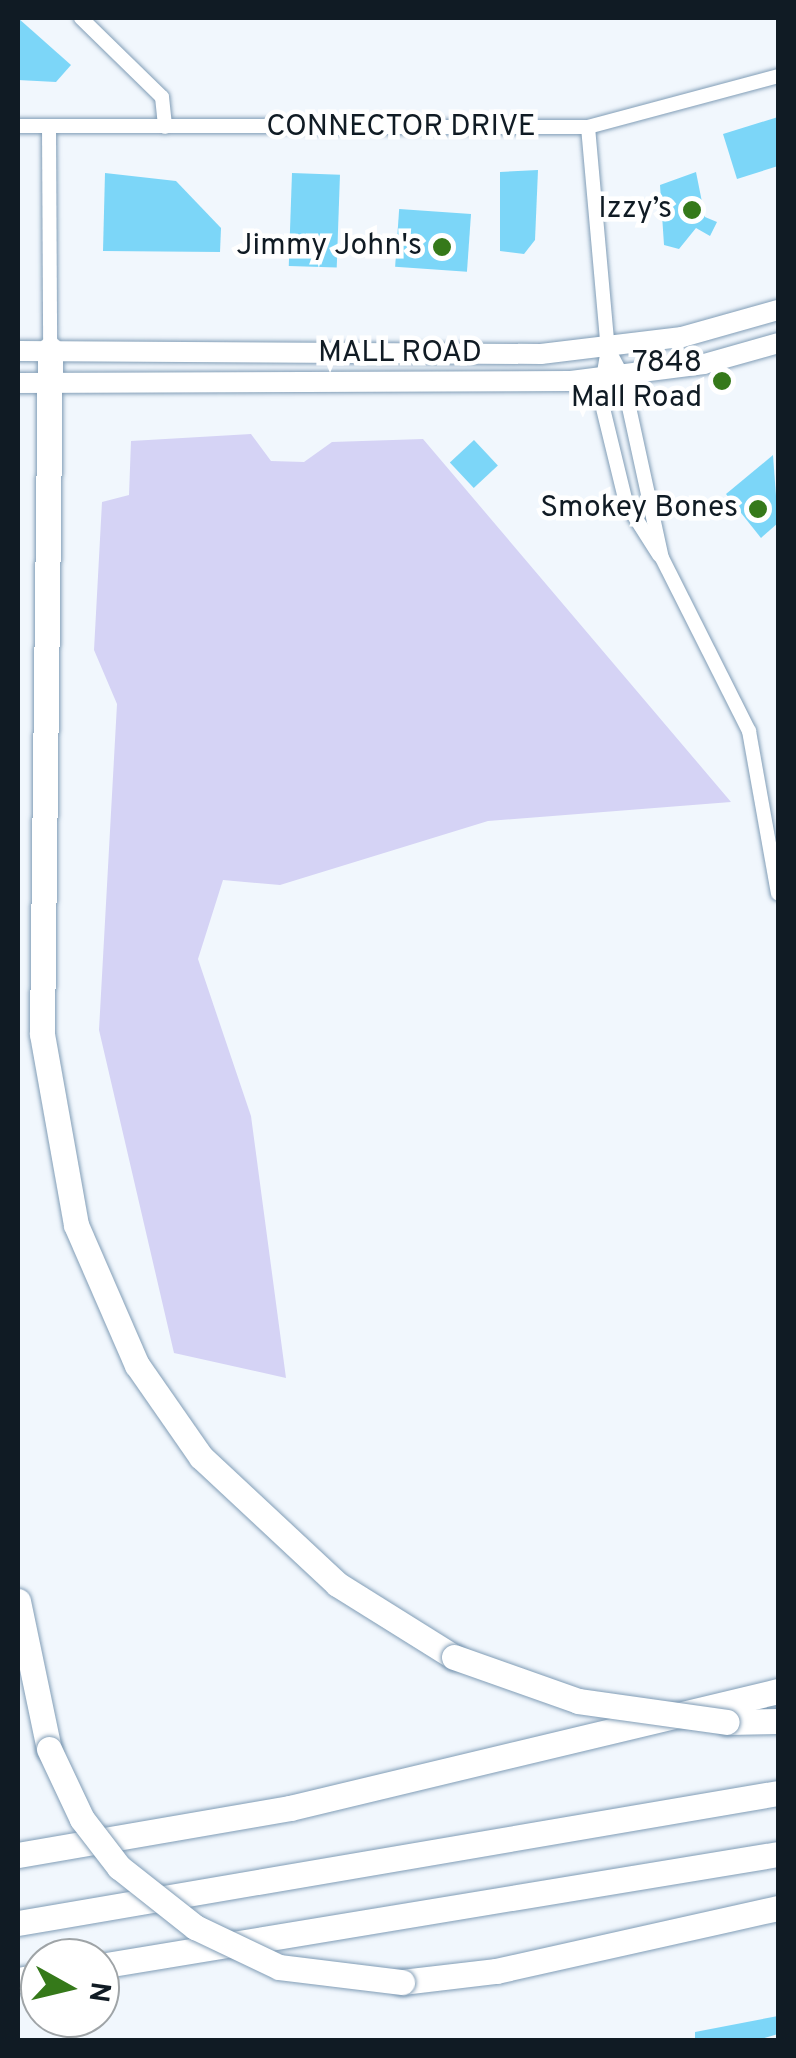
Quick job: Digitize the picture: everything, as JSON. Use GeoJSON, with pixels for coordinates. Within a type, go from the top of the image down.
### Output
{"type":"FeatureCollection","features":[{"type":"Feature","properties":{"kind":"highway"},"geometry":{"type":"LineString","coordinates":[[50,349],[42,1034],[76,1225],[137,1365],[201,1457],[337,1584],[454,1657],[578,1701],[727,1722],[778,1721]]}},
{"type":"Feature","properties":{"kind":"highway"},"geometry":{"type":"LineString","coordinates":[[18,1601],[49,1749],[82,1819],[119,1867],[195,1927],[280,1967],[402,1982],[496,1971],[778,1908]]}},
{"type":"Feature","properties":{"kind":"highway"},"geometry":{"type":"LineString","coordinates":[[18,1854],[290,1808],[778,1690]]}},
{"type":"Feature","properties":{"kind":"highway"},"geometry":{"type":"LineString","coordinates":[[18,1923],[778,1793]]}},
{"type":"Feature","properties":{"kind":"highway"},"geometry":{"type":"LineString","coordinates":[[120,1963],[778,1854]]}},
{"type":"Feature","properties":{"kind":"main road","name":"MALL ROAD"},"geometry":{"type":"LineString","coordinates":[[18,351],[608,349],[778,310]]}},
{"type":"Feature","properties":{"kind":"main road","name":"MALL ROAD"},"geometry":{"type":"LineString","coordinates":[[18,383],[599,377],[778,343]]}},
{"type":"Feature","properties":{"kind":"street"},"geometry":{"type":"LineString","coordinates":[[81,18],[162,97],[165,127]]}},
{"type":"Feature","properties":{"kind":"street","name":"CONNECTOR DRIVE"},"geometry":{"type":"LineString","coordinates":[[18,126],[588,127],[778,76]]}},
{"type":"Feature","properties":{"kind":"street"},"geometry":{"type":"LineString","coordinates":[[49,127],[50,349]]}},
{"type":"Feature","properties":{"kind":"street"},"geometry":{"type":"LineString","coordinates":[[588,127],[608,349],[599,377],[618,478],[636,528],[662,558],[749,731],[778,893]]}},
{"type":"Feature","properties":{"kind":"street"},"geometry":{"type":"LineString","coordinates":[[608,349],[622,374],[662,558]]}},
{"type":"Feature","properties":{"kind":"shaded area"},"geometry":{"type":"Polygon","coordinates":[[[251,434],[271,461],[304,462],[332,442],[423,439],[731,802],[488,821],[280,885],[223,880],[198,959],[251,1116],[286,1378],[174,1353],[99,1030],[117,704],[94,650],[102,502],[129,495],[131,441],[251,434]]]}},
{"type":"Feature","properties":{"kind":"building"},"geometry":{"type":"Polygon","coordinates":[[[18,18],[71,65],[56,82],[18,80],[18,18]]]}},
{"type":"Feature","properties":{"kind":"building"},"geometry":{"type":"Polygon","coordinates":[[[778,117],[778,166],[737,179],[723,134],[778,117]]]}},
{"type":"Feature","properties":{"kind":"building"},"geometry":{"type":"Polygon","coordinates":[[[538,170],[535,240],[524,254],[500,251],[500,172],[538,170]]]}},
{"type":"Feature","properties":{"kind":"building"},"geometry":{"type":"Polygon","coordinates":[[[696,172],[705,217],[717,222],[710,236],[696,228],[679,249],[664,245],[660,185],[696,172]]]}},
{"type":"Feature","properties":{"kind":"building"},"geometry":{"type":"Polygon","coordinates":[[[105,173],[176,181],[221,228],[220,252],[103,251],[105,173]]]}},
{"type":"Feature","properties":{"kind":"building"},"geometry":{"type":"Polygon","coordinates":[[[292,173],[340,175],[337,268],[289,266],[292,173]]]}},
{"type":"Feature","properties":{"kind":"building"},"geometry":{"type":"Polygon","coordinates":[[[399,209],[471,214],[467,272],[395,267],[399,209]]]}},
{"type":"Feature","properties":{"kind":"building"},"geometry":{"type":"Polygon","coordinates":[[[474,440],[498,466],[474,488],[450,463],[474,440]]]}},
{"type":"Feature","properties":{"kind":"building","name":"Smokey Bones"},"geometry":{"type":"Polygon","coordinates":[[[773,455],[778,523],[761,538],[726,494],[773,455]]]}},
{"type":"Feature","properties":{"kind":"building"},"geometry":{"type":"Polygon","coordinates":[[[778,2016],[778,2034],[758,2040],[695,2040],[695,2032],[778,2016]]]}},
{"type":"Feature","properties":{"kind":"place","name":"Izzy’s"},"geometry":{"type":"Point","coordinates":[692,210]}},
{"type":"Feature","properties":{"kind":"place","name":"Jimmy John's"},"geometry":{"type":"Point","coordinates":[442,247]}},
{"type":"Feature","properties":{"kind":"place","name":"7848 Mall Road"},"geometry":{"type":"Point","coordinates":[722,381]}},
{"type":"Feature","properties":{"kind":"place","name":"Smokey Bones"},"geometry":{"type":"Point","coordinates":[758,509]}}]}
